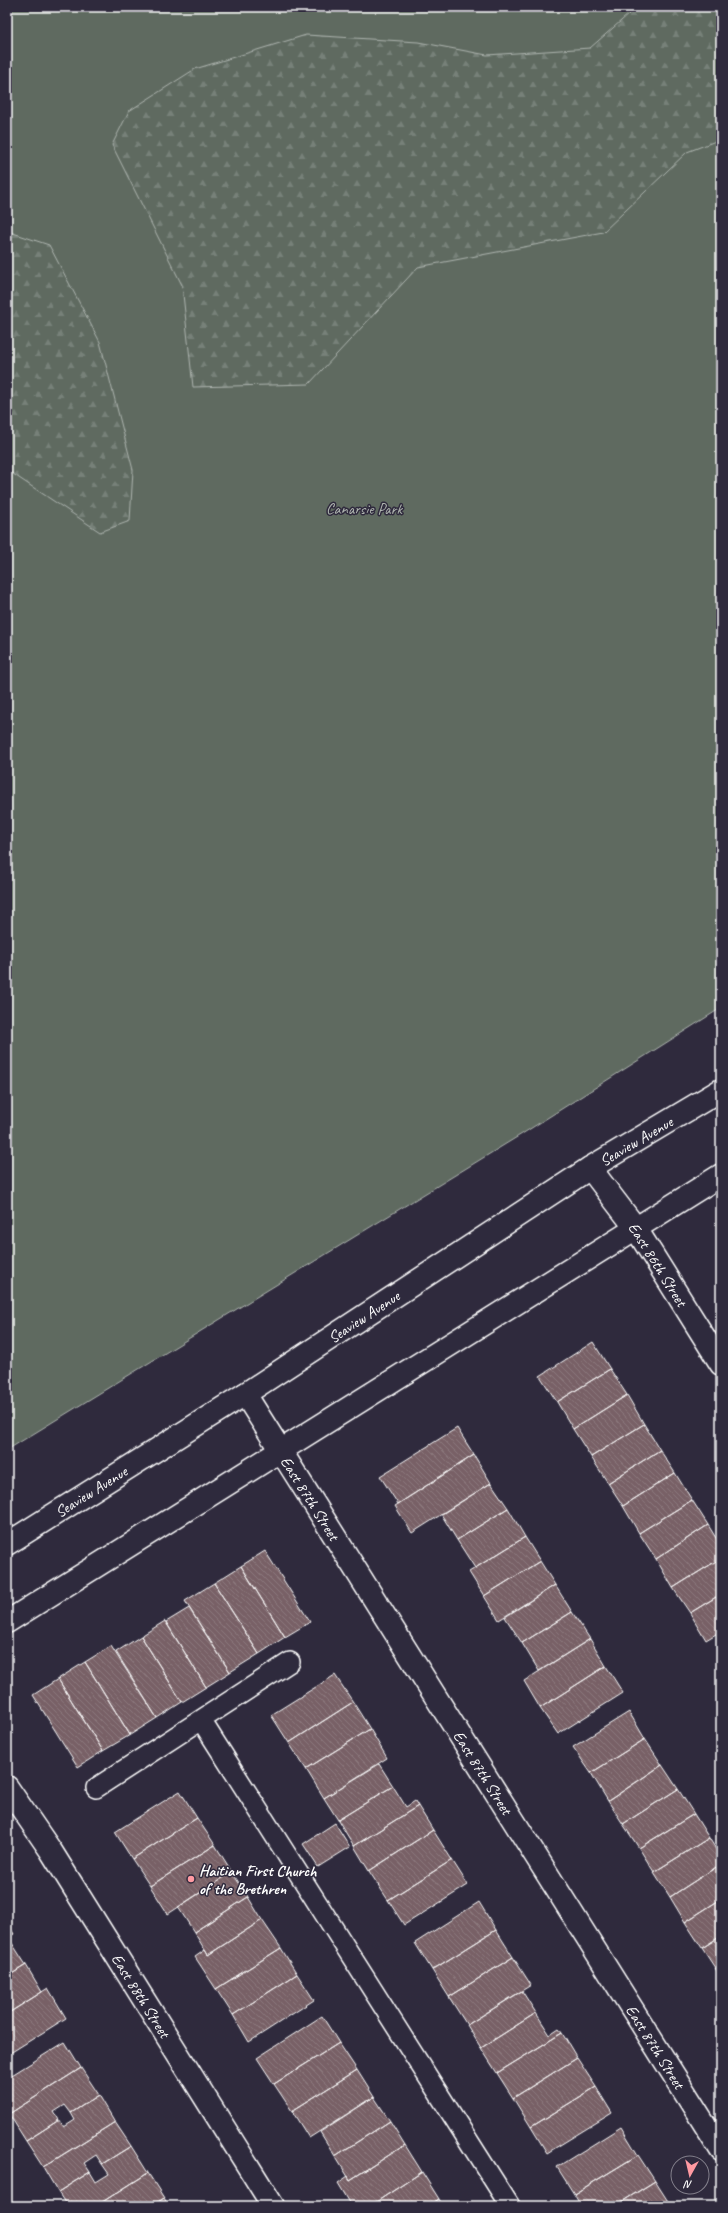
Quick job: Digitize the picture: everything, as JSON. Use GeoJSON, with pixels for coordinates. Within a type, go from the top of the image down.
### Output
{"type":"FeatureCollection","features":[{"type":"Feature","properties":{"kind":"street","name":"Seaview Avenue"},"geometry":{"type":"LineString","coordinates":[[7,1544],[245,1394],[590,1168],[721,1090]]}},
{"type":"Feature","properties":{"kind":"street","name":"East 86th Street"},"geometry":{"type":"LineString","coordinates":[[590,1168],[635,1227],[721,1364]]}},
{"type":"Feature","properties":{"kind":"street"},"geometry":{"type":"LineString","coordinates":[[7,1622],[280,1449],[635,1227],[721,1175]]}},
{"type":"Feature","properties":{"kind":"street","name":"East 87th Street"},"geometry":{"type":"LineString","coordinates":[[245,1394],[721,2150]]}},
{"type":"Feature","properties":{"kind":"street","name":"East 88th Street"},"geometry":{"type":"LineString","coordinates":[[7,1787],[51,1850],[273,2206]]}},
{"type":"Feature","properties":{"kind":"lane"},"geometry":{"type":"LineString","coordinates":[[96,1788],[290,1662]]}},
{"type":"Feature","properties":{"kind":"lane"},"geometry":{"type":"LineString","coordinates":[[201,1720],[510,2206]]}},
{"type":"Feature","properties":{"kind":"green space","name":"Canarsie Park"},"geometry":{"type":"Polygon","coordinates":[[[7,7],[721,7],[721,1008],[522,1134],[7,1450],[7,7]]]}},
{"type":"Feature","properties":{"kind":"green space"},"geometry":{"type":"Polygon","coordinates":[[[637,7],[721,7],[721,139],[687,152],[603,232],[418,267],[309,384],[193,387],[182,285],[112,145],[129,111],[195,69],[306,35],[418,42],[487,55],[590,48],[637,7]]]}},
{"type":"Feature","properties":{"kind":"green space"},"geometry":{"type":"Polygon","coordinates":[[[7,231],[49,245],[100,342],[133,470],[130,521],[100,532],[10,472],[7,472],[7,231]]]}},
{"type":"Feature","properties":{"kind":"building"},"geometry":{"type":"Polygon","coordinates":[[[593,1342],[610,1369],[557,1402],[540,1376],[593,1342]]]}},
{"type":"Feature","properties":{"kind":"building"},"geometry":{"type":"Polygon","coordinates":[[[610,1369],[627,1395],[573,1429],[557,1402],[610,1369]]]}},
{"type":"Feature","properties":{"kind":"building"},"geometry":{"type":"Polygon","coordinates":[[[627,1395],[644,1424],[591,1457],[573,1429],[627,1395]]]}},
{"type":"Feature","properties":{"kind":"building"},"geometry":{"type":"Polygon","coordinates":[[[644,1424],[660,1450],[608,1483],[591,1457],[644,1424]]]}},
{"type":"Feature","properties":{"kind":"building"},"geometry":{"type":"Polygon","coordinates":[[[457,1428],[474,1455],[398,1504],[380,1476],[457,1428]]]}},
{"type":"Feature","properties":{"kind":"building"},"geometry":{"type":"Polygon","coordinates":[[[660,1450],[675,1473],[623,1506],[608,1483],[660,1450]]]}},
{"type":"Feature","properties":{"kind":"building"},"geometry":{"type":"Polygon","coordinates":[[[474,1455],[491,1483],[412,1533],[395,1506],[474,1455]]]}},
{"type":"Feature","properties":{"kind":"building"},"geometry":{"type":"Polygon","coordinates":[[[675,1473],[692,1500],[639,1533],[623,1506],[675,1473]]]}},
{"type":"Feature","properties":{"kind":"building"},"geometry":{"type":"Polygon","coordinates":[[[491,1483],[508,1508],[457,1540],[441,1514],[491,1483]]]}},
{"type":"Feature","properties":{"kind":"building"},"geometry":{"type":"Polygon","coordinates":[[[692,1500],[708,1525],[656,1559],[639,1533],[692,1500]]]}},
{"type":"Feature","properties":{"kind":"building"},"geometry":{"type":"Polygon","coordinates":[[[508,1508],[525,1537],[475,1568],[457,1540],[508,1508]]]}},
{"type":"Feature","properties":{"kind":"building"},"geometry":{"type":"Polygon","coordinates":[[[708,1525],[721,1546],[721,1558],[673,1588],[656,1559],[708,1525]]]}},
{"type":"Feature","properties":{"kind":"building"},"geometry":{"type":"Polygon","coordinates":[[[525,1537],[540,1561],[484,1596],[469,1572],[525,1537]]]}},
{"type":"Feature","properties":{"kind":"building"},"geometry":{"type":"Polygon","coordinates":[[[265,1551],[310,1622],[285,1637],[241,1566],[265,1551]]]}},
{"type":"Feature","properties":{"kind":"building"},"geometry":{"type":"Polygon","coordinates":[[[721,1558],[721,1594],[690,1613],[673,1588],[721,1558]]]}},
{"type":"Feature","properties":{"kind":"building"},"geometry":{"type":"Polygon","coordinates":[[[540,1561],[555,1585],[499,1620],[484,1596],[540,1561]]]}},
{"type":"Feature","properties":{"kind":"building"},"geometry":{"type":"Polygon","coordinates":[[[241,1566],[285,1637],[259,1654],[214,1583],[241,1566]]]}},
{"type":"Feature","properties":{"kind":"building"},"geometry":{"type":"Polygon","coordinates":[[[214,1583],[259,1654],[230,1672],[185,1601],[214,1583]]]}},
{"type":"Feature","properties":{"kind":"building"},"geometry":{"type":"Polygon","coordinates":[[[555,1585],[572,1612],[522,1643],[505,1617],[555,1585]]]}},
{"type":"Feature","properties":{"kind":"building"},"geometry":{"type":"Polygon","coordinates":[[[721,1594],[721,1631],[706,1640],[690,1613],[721,1594]]]}},
{"type":"Feature","properties":{"kind":"building"},"geometry":{"type":"Polygon","coordinates":[[[189,1608],[230,1672],[206,1687],[166,1622],[189,1608]]]}},
{"type":"Feature","properties":{"kind":"building"},"geometry":{"type":"Polygon","coordinates":[[[572,1612],[590,1639],[539,1671],[522,1643],[572,1612]]]}},
{"type":"Feature","properties":{"kind":"building"},"geometry":{"type":"Polygon","coordinates":[[[165,1621],[206,1687],[182,1702],[141,1636],[165,1621]]]}},
{"type":"Feature","properties":{"kind":"building"},"geometry":{"type":"Polygon","coordinates":[[[141,1636],[182,1702],[157,1718],[116,1652],[141,1636]]]}},
{"type":"Feature","properties":{"kind":"building"},"geometry":{"type":"Polygon","coordinates":[[[590,1639],[606,1666],[540,1708],[524,1681],[590,1639]]]}},
{"type":"Feature","properties":{"kind":"building"},"geometry":{"type":"Polygon","coordinates":[[[111,1646],[157,1718],[130,1735],[85,1662],[111,1646]]]}},
{"type":"Feature","properties":{"kind":"building"},"geometry":{"type":"Polygon","coordinates":[[[85,1662],[130,1735],[103,1751],[58,1679],[85,1662]]]}},
{"type":"Feature","properties":{"kind":"building"},"geometry":{"type":"Polygon","coordinates":[[[606,1666],[623,1693],[558,1734],[540,1708],[606,1666]]]}},
{"type":"Feature","properties":{"kind":"building"},"geometry":{"type":"Polygon","coordinates":[[[335,1675],[353,1702],[289,1743],[271,1715],[335,1675]]]}},
{"type":"Feature","properties":{"kind":"building"},"geometry":{"type":"Polygon","coordinates":[[[58,1679],[103,1751],[78,1767],[33,1695],[58,1679]]]}},
{"type":"Feature","properties":{"kind":"building"},"geometry":{"type":"Polygon","coordinates":[[[353,1702],[370,1729],[306,1769],[289,1743],[353,1702]]]}},
{"type":"Feature","properties":{"kind":"building"},"geometry":{"type":"Polygon","coordinates":[[[629,1712],[645,1739],[591,1773],[573,1747],[629,1712]]]}},
{"type":"Feature","properties":{"kind":"building"},"geometry":{"type":"Polygon","coordinates":[[[370,1729],[387,1758],[324,1798],[306,1769],[370,1729]]]}},
{"type":"Feature","properties":{"kind":"building"},"geometry":{"type":"Polygon","coordinates":[[[645,1739],[662,1765],[608,1801],[591,1773],[645,1739]]]}},
{"type":"Feature","properties":{"kind":"building"},"geometry":{"type":"Polygon","coordinates":[[[379,1764],[393,1786],[338,1820],[324,1798],[379,1764]]]}},
{"type":"Feature","properties":{"kind":"building"},"geometry":{"type":"Polygon","coordinates":[[[662,1765],[678,1789],[623,1824],[608,1801],[662,1765]]]}},
{"type":"Feature","properties":{"kind":"building"},"geometry":{"type":"Polygon","coordinates":[[[393,1786],[406,1807],[415,1801],[418,1806],[354,1846],[338,1820],[393,1786]]]}},
{"type":"Feature","properties":{"kind":"building"},"geometry":{"type":"Polygon","coordinates":[[[678,1789],[694,1814],[639,1848],[623,1824],[678,1789]]]}},
{"type":"Feature","properties":{"kind":"building"},"geometry":{"type":"Polygon","coordinates":[[[180,1791],[197,1818],[132,1859],[115,1832],[180,1791]]]}},
{"type":"Feature","properties":{"kind":"building"},"geometry":{"type":"Polygon","coordinates":[[[418,1806],[433,1830],[369,1871],[354,1846],[418,1806]]]}},
{"type":"Feature","properties":{"kind":"building"},"geometry":{"type":"Polygon","coordinates":[[[694,1814],[709,1838],[654,1872],[639,1848],[694,1814]]]}},
{"type":"Feature","properties":{"kind":"building"},"geometry":{"type":"Polygon","coordinates":[[[197,1818],[215,1845],[150,1886],[132,1859],[197,1818]]]}},
{"type":"Feature","properties":{"kind":"building"},"geometry":{"type":"Polygon","coordinates":[[[335,1823],[350,1847],[318,1867],[303,1844],[335,1823]]]}},
{"type":"Feature","properties":{"kind":"building"},"geometry":{"type":"Polygon","coordinates":[[[433,1830],[452,1860],[388,1900],[369,1871],[433,1830]]]}},
{"type":"Feature","properties":{"kind":"building"},"geometry":{"type":"Polygon","coordinates":[[[709,1838],[721,1857],[721,1864],[670,1897],[654,1872],[709,1838]]]}},
{"type":"Feature","properties":{"kind":"building","name":"Haitian First Church of the Brethren"},"geometry":{"type":"Polygon","coordinates":[[[215,1845],[232,1872],[168,1914],[150,1886],[215,1845]]]}},
{"type":"Feature","properties":{"kind":"building"},"geometry":{"type":"Polygon","coordinates":[[[452,1860],[468,1885],[404,1925],[388,1900],[452,1860]]]}},
{"type":"Feature","properties":{"kind":"building"},"geometry":{"type":"Polygon","coordinates":[[[721,1864],[721,1899],[685,1922],[670,1897],[721,1864]]]}},
{"type":"Feature","properties":{"kind":"building"},"geometry":{"type":"Polygon","coordinates":[[[232,1872],[248,1897],[194,1932],[178,1907],[232,1872]]]}},
{"type":"Feature","properties":{"kind":"building"},"geometry":{"type":"Polygon","coordinates":[[[248,1897],[262,1920],[208,1955],[194,1932],[248,1897]]]}},
{"type":"Feature","properties":{"kind":"building"},"geometry":{"type":"Polygon","coordinates":[[[721,1899],[721,1936],[702,1948],[685,1922],[721,1899]]]}},
{"type":"Feature","properties":{"kind":"building"},"geometry":{"type":"Polygon","coordinates":[[[479,1902],[496,1930],[432,1970],[415,1943],[479,1902]]]}},
{"type":"Feature","properties":{"kind":"building"},"geometry":{"type":"Polygon","coordinates":[[[262,1920],[281,1948],[216,1989],[195,1957],[205,1950],[208,1955],[262,1920]]]}},
{"type":"Feature","properties":{"kind":"building"},"geometry":{"type":"Polygon","coordinates":[[[7,1923],[14,1934],[7,1938],[7,1923]]]}},
{"type":"Feature","properties":{"kind":"building"},"geometry":{"type":"Polygon","coordinates":[[[496,1930],[513,1957],[449,1997],[432,1970],[496,1930]]]}},
{"type":"Feature","properties":{"kind":"building"},"geometry":{"type":"Polygon","coordinates":[[[721,1936],[721,1972],[719,1974],[702,1948],[721,1936]]]}},
{"type":"Feature","properties":{"kind":"building"},"geometry":{"type":"Polygon","coordinates":[[[8,1937],[26,1965],[7,1977],[7,1938],[8,1937]]]}},
{"type":"Feature","properties":{"kind":"building"},"geometry":{"type":"Polygon","coordinates":[[[281,1948],[297,1974],[233,2015],[216,1989],[281,1948]]]}},
{"type":"Feature","properties":{"kind":"building"},"geometry":{"type":"Polygon","coordinates":[[[513,1957],[531,1985],[467,2025],[449,1997],[513,1957]]]}},
{"type":"Feature","properties":{"kind":"building"},"geometry":{"type":"Polygon","coordinates":[[[26,1965],[42,1992],[7,2014],[7,1977],[26,1965]]]}},
{"type":"Feature","properties":{"kind":"building"},"geometry":{"type":"Polygon","coordinates":[[[297,1974],[314,2000],[249,2042],[233,2015],[297,1974]]]}},
{"type":"Feature","properties":{"kind":"building"},"geometry":{"type":"Polygon","coordinates":[[[48,1988],[66,2018],[7,2055],[7,2014],[48,1988]]]}},
{"type":"Feature","properties":{"kind":"building"},"geometry":{"type":"Polygon","coordinates":[[[522,1991],[536,2013],[481,2048],[467,2025],[522,1991]]]}},
{"type":"Feature","properties":{"kind":"building"},"geometry":{"type":"Polygon","coordinates":[[[536,2013],[550,2035],[559,2029],[562,2033],[497,2073],[481,2048],[536,2013]]]}},
{"type":"Feature","properties":{"kind":"building"},"geometry":{"type":"Polygon","coordinates":[[[322,2016],[339,2043],[274,2084],[257,2058],[322,2016]]]}},
{"type":"Feature","properties":{"kind":"building"},"geometry":{"type":"Polygon","coordinates":[[[562,2033],[577,2058],[513,2098],[497,2073],[562,2033]]]}},
{"type":"Feature","properties":{"kind":"building"},"geometry":{"type":"Polygon","coordinates":[[[65,2042],[81,2068],[9,2114],[7,2078],[65,2042]]]}},
{"type":"Feature","properties":{"kind":"building"},"geometry":{"type":"Polygon","coordinates":[[[339,2043],[357,2070],[292,2111],[274,2084],[339,2043]]]}},
{"type":"Feature","properties":{"kind":"building"},"geometry":{"type":"Polygon","coordinates":[[[577,2058],[596,2087],[531,2127],[513,2098],[577,2058]]]}},
{"type":"Feature","properties":{"kind":"building"},"geometry":{"type":"Polygon","coordinates":[[[81,2068],[99,2095],[71,2113],[65,2105],[54,2112],[59,2120],[26,2141],[9,2114],[81,2068]]]}},
{"type":"Feature","properties":{"kind":"building"},"geometry":{"type":"Polygon","coordinates":[[[357,2070],[374,2097],[309,2138],[292,2111],[357,2070]]]}},
{"type":"Feature","properties":{"kind":"building"},"geometry":{"type":"Polygon","coordinates":[[[596,2087],[612,2113],[547,2153],[531,2127],[596,2087]]]}},
{"type":"Feature","properties":{"kind":"building"},"geometry":{"type":"Polygon","coordinates":[[[99,2095],[115,2122],[43,2167],[26,2141],[59,2120],[64,2127],[75,2120],[71,2113],[99,2095]]]}},
{"type":"Feature","properties":{"kind":"building"},"geometry":{"type":"Polygon","coordinates":[[[374,2097],[390,2121],[335,2156],[320,2132],[374,2097]]]}},
{"type":"Feature","properties":{"kind":"building"},"geometry":{"type":"Polygon","coordinates":[[[390,2121],[405,2145],[350,2180],[335,2156],[390,2121]]]}},
{"type":"Feature","properties":{"kind":"building"},"geometry":{"type":"Polygon","coordinates":[[[115,2122],[131,2146],[102,2164],[96,2155],[84,2163],[90,2172],[58,2192],[43,2167],[115,2122]]]}},
{"type":"Feature","properties":{"kind":"building"},"geometry":{"type":"Polygon","coordinates":[[[621,2127],[638,2155],[574,2194],[557,2167],[621,2127]]]}},
{"type":"Feature","properties":{"kind":"building"},"geometry":{"type":"Polygon","coordinates":[[[405,2145],[422,2172],[370,2206],[352,2206],[338,2183],[348,2176],[350,2180],[405,2145]]]}},
{"type":"Feature","properties":{"kind":"building"},"geometry":{"type":"Polygon","coordinates":[[[131,2146],[148,2173],[96,2206],[67,2206],[58,2192],[90,2172],[96,2182],[109,2174],[102,2164],[131,2146]]]}},
{"type":"Feature","properties":{"kind":"building"},"geometry":{"type":"Polygon","coordinates":[[[638,2155],[655,2181],[615,2206],[581,2206],[574,2194],[638,2155]]]}},
{"type":"Feature","properties":{"kind":"building"},"geometry":{"type":"Polygon","coordinates":[[[422,2172],[439,2199],[428,2206],[370,2206],[422,2172]]]}},
{"type":"Feature","properties":{"kind":"building"},"geometry":{"type":"Polygon","coordinates":[[[148,2173],[164,2198],[152,2206],[96,2206],[148,2173]]]}},
{"type":"Feature","properties":{"kind":"building"},"geometry":{"type":"Polygon","coordinates":[[[655,2181],[671,2206],[615,2206],[655,2181]]]}},
{"type":"Feature","properties":{"kind":"building"},"geometry":{"type":"Polygon","coordinates":[[[164,2198],[169,2206],[152,2206],[164,2198]]]}},
{"type":"Feature","properties":{"kind":"building"},"geometry":{"type":"Polygon","coordinates":[[[439,2199],[443,2206],[428,2206],[439,2199]]]}},
{"type":"Feature","properties":{"kind":"place","name":"Haitian First Church of the Brethren"},"geometry":{"type":"Point","coordinates":[191,1879]}}]}
